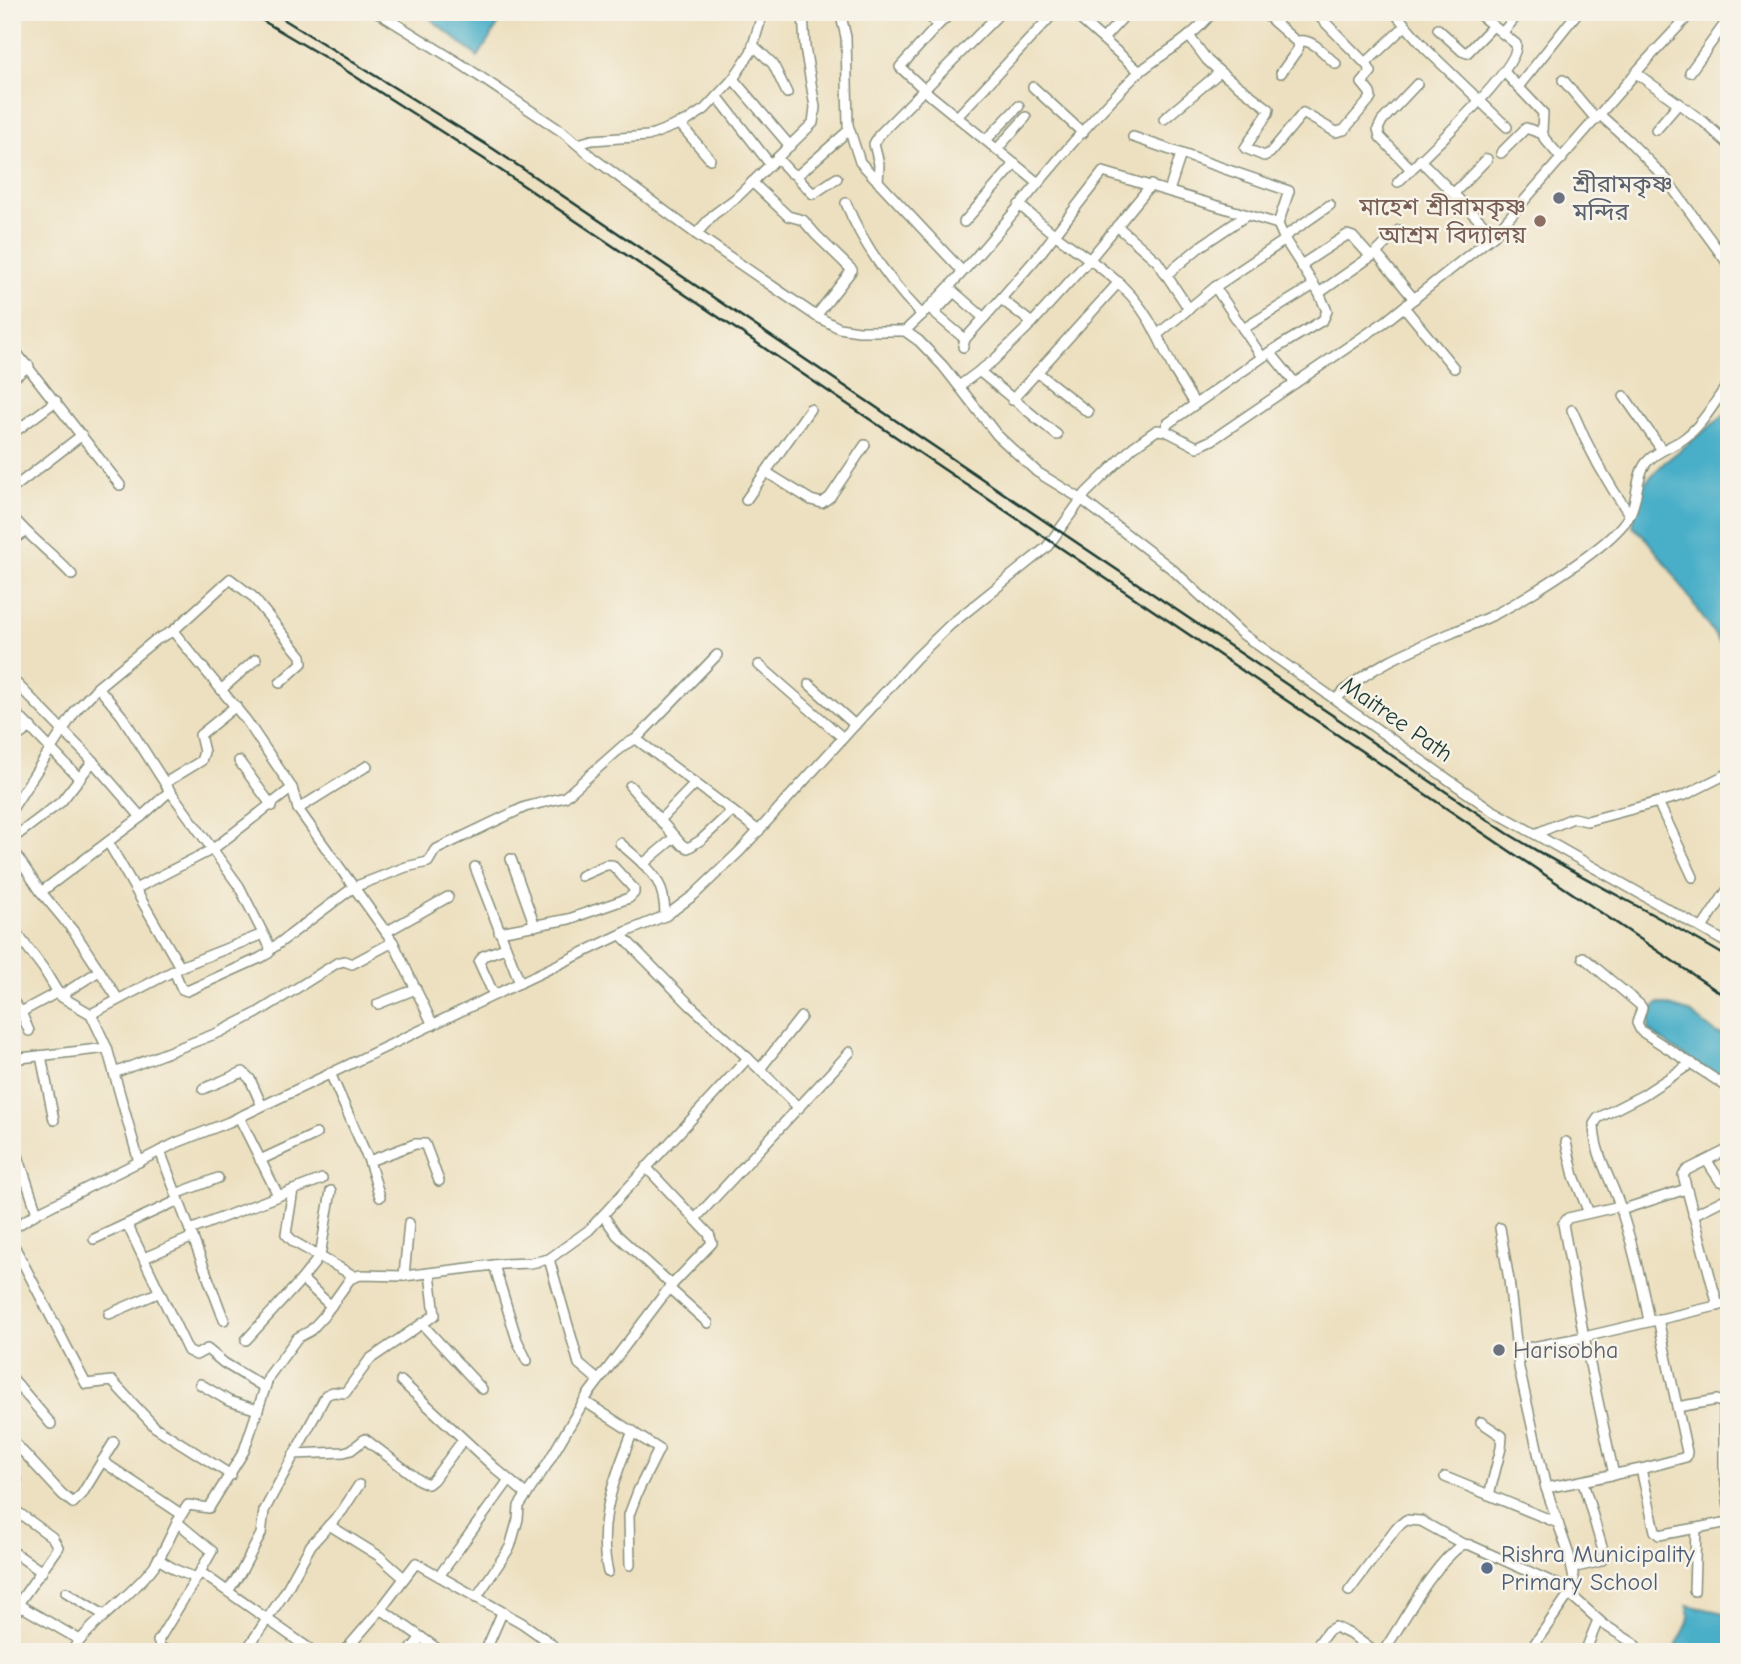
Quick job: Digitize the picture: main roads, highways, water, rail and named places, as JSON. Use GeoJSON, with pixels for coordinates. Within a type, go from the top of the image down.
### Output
{"type":"FeatureCollection","features":[{"type":"Feature","properties":{"kind":"water"},"geometry":{"type":"Polygon","coordinates":[[[422,12],[506,12],[478,57],[422,12]]]}},
{"type":"Feature","properties":{"kind":"water"},"geometry":{"type":"Polygon","coordinates":[[[1729,411],[1729,656],[1669,568],[1643,535],[1633,527],[1638,490],[1664,463],[1729,411]]]}},
{"type":"Feature","properties":{"kind":"water"},"geometry":{"type":"Polygon","coordinates":[[[1659,1003],[1689,1012],[1717,1034],[1729,1035],[1729,1086],[1649,1030],[1649,1012],[1659,1003]]]}},
{"type":"Feature","properties":{"kind":"water"},"geometry":{"type":"Polygon","coordinates":[[[1687,1605],[1729,1614],[1729,1652],[1675,1650],[1688,1622],[1687,1605]]]}},
{"type":"Feature","properties":{"kind":"railway"},"geometry":{"type":"LineString","coordinates":[[248,12],[331,61],[484,159],[1729,999]]}},
{"type":"Feature","properties":{"kind":"railway"},"geometry":{"type":"LineString","coordinates":[[272,12],[492,148],[1507,833],[1729,958]]}},
{"type":"Feature","properties":{"kind":"place","name":"শ্রীরামকৃষ্ণ মন্দির"},"geometry":{"type":"Point","coordinates":[1559,198]}},
{"type":"Feature","properties":{"kind":"place","name":"মাহেশ শ্রীরামকৃষ্ণ আশ্রম বিদ্যালয়"},"geometry":{"type":"Point","coordinates":[1540,221]}},
{"type":"Feature","properties":{"kind":"place","name":"Harisobha"},"geometry":{"type":"Point","coordinates":[1499,1350]}},
{"type":"Feature","properties":{"kind":"place","name":"Rishra Municipality Primary School"},"geometry":{"type":"Point","coordinates":[1487,1568]}}]}
